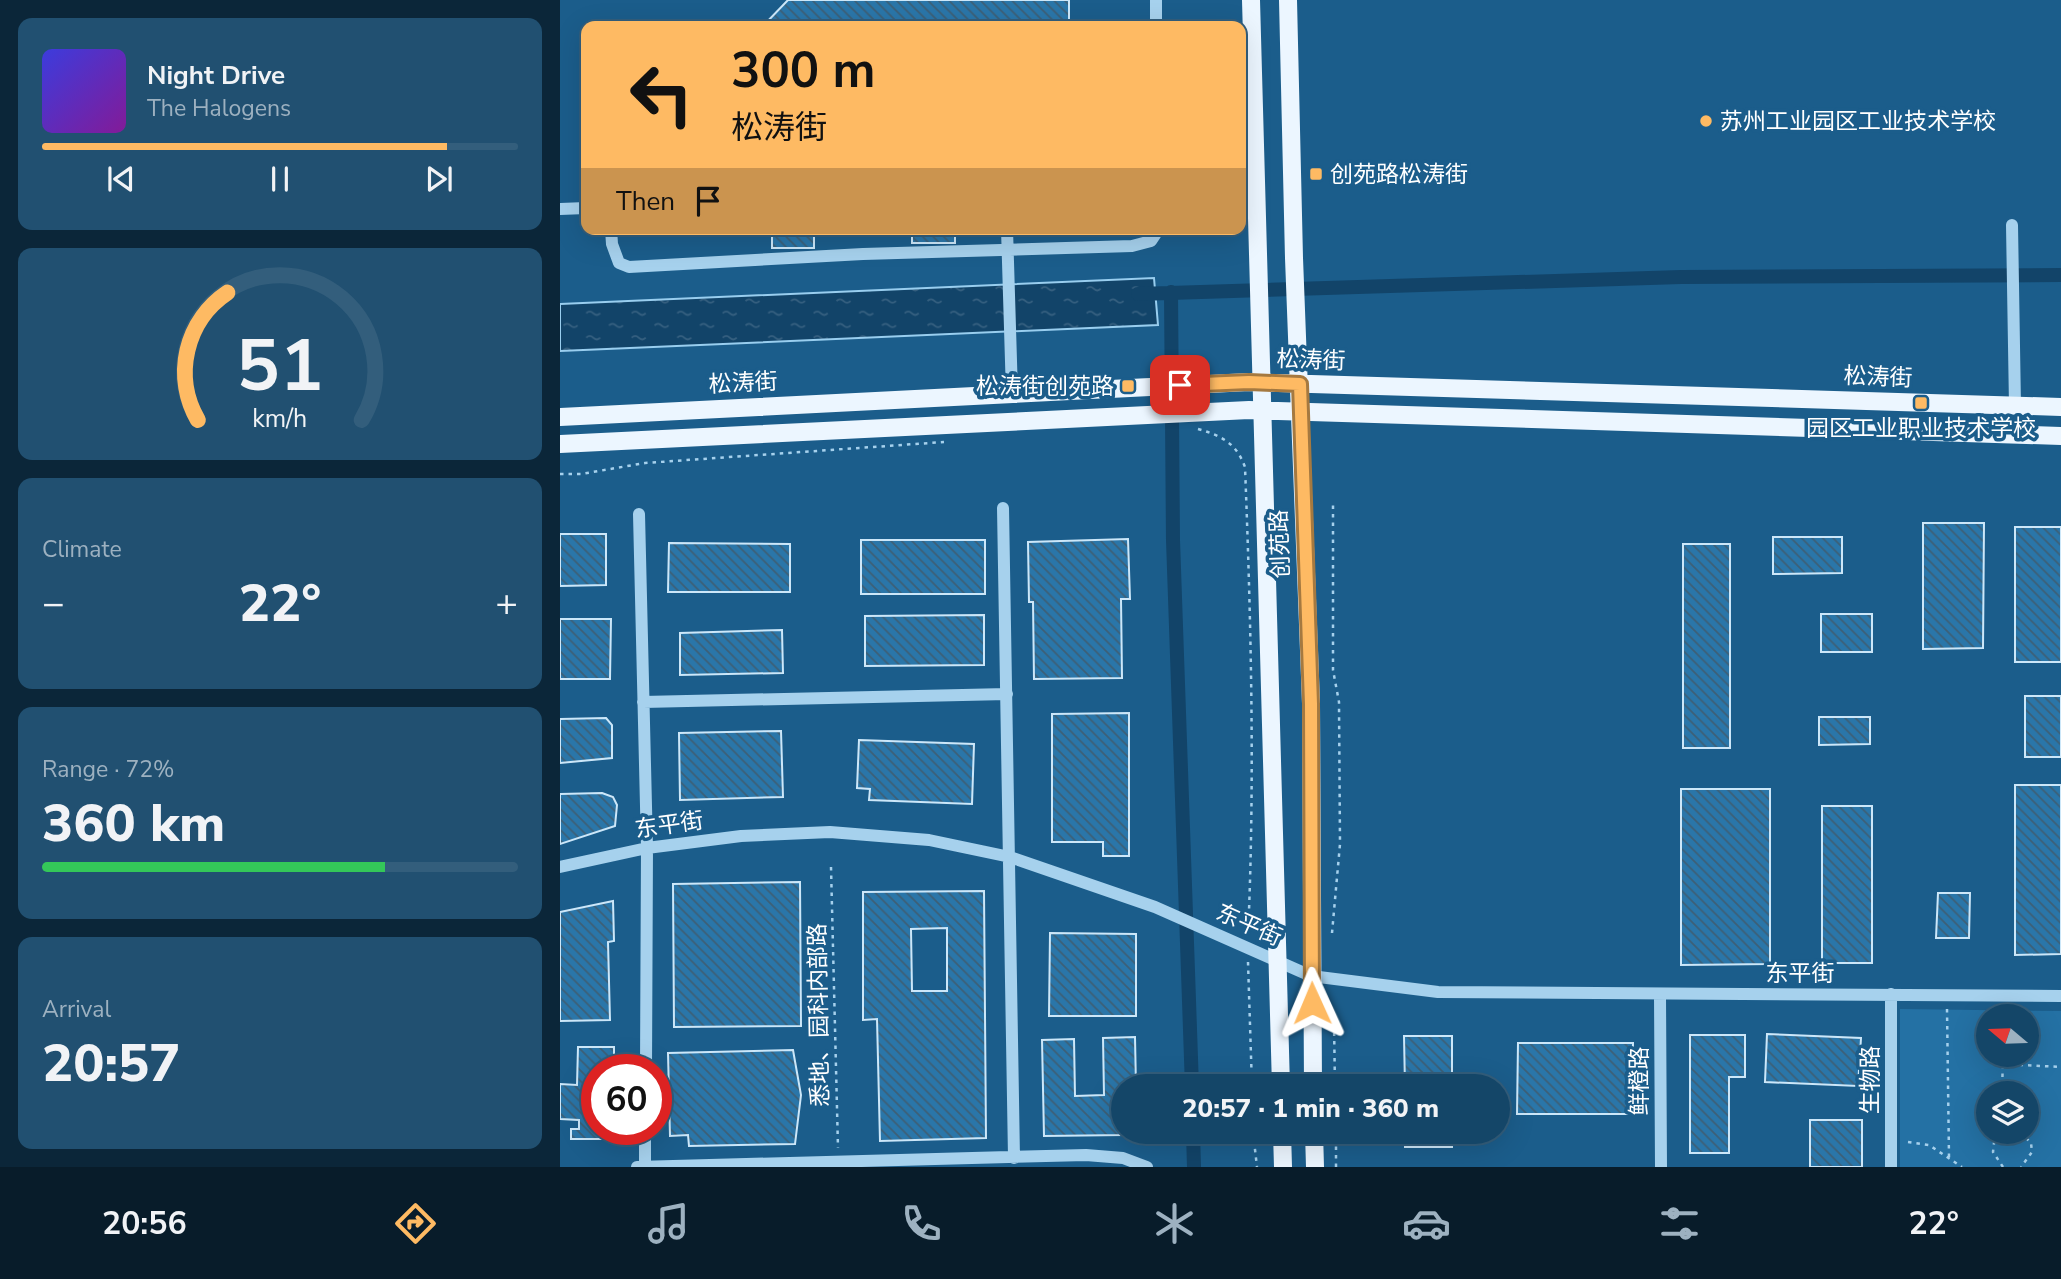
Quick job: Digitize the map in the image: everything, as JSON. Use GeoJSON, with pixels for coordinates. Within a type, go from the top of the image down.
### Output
{"type":"FeatureCollection","features":[{"type":"Feature","properties":{"kind":"main road","name":"创苑路"},"geometry":{"type":"LineString","coordinates":[[1251,0],[1281,1074]]}},
{"type":"Feature","properties":{"kind":"main road","name":"创苑路"},"geometry":{"type":"LineString","coordinates":[[1288,0],[1294,258],[1311,704],[1313,1074]]}},
{"type":"Feature","properties":{"kind":"main road","name":"松涛街"},"geometry":{"type":"LineString","coordinates":[[560,417],[1263,383],[2061,407]]}},
{"type":"Feature","properties":{"kind":"main road"},"geometry":{"type":"LineString","coordinates":[[560,444],[1264,410],[2061,436]]}},
{"type":"Feature","properties":{"kind":"main road"},"geometry":{"type":"LineString","coordinates":[[1282,1144],[1283,1167]]}},
{"type":"Feature","properties":{"kind":"main road"},"geometry":{"type":"LineString","coordinates":[[1314,1144],[1315,1167]]}},
{"type":"Feature","properties":{"kind":"street"},"geometry":{"type":"LineString","coordinates":[[1156,0],[1156,21]]}},
{"type":"Feature","properties":{"kind":"street"},"geometry":{"type":"LineString","coordinates":[[560,209],[581,208]]}},
{"type":"Feature","properties":{"kind":"street"},"geometry":{"type":"LineString","coordinates":[[2012,225],[2015,406]]}},
{"type":"Feature","properties":{"kind":"street"},"geometry":{"type":"LineString","coordinates":[[612,235],[614,254],[619,263],[629,267],[1142,245],[1151,241],[1154,235]]}},
{"type":"Feature","properties":{"kind":"street"},"geometry":{"type":"LineString","coordinates":[[1007,235],[1012,394]]}},
{"type":"Feature","properties":{"kind":"street"},"geometry":{"type":"LineString","coordinates":[[1003,508],[1014,1158]]}},
{"type":"Feature","properties":{"kind":"street"},"geometry":{"type":"LineString","coordinates":[[639,514],[647,848],[646,1054]]}},
{"type":"Feature","properties":{"kind":"street"},"geometry":{"type":"LineString","coordinates":[[643,702],[1007,694]]}},
{"type":"Feature","properties":{"kind":"street","name":"东平街"},"geometry":{"type":"LineString","coordinates":[[560,867],[647,848],[741,836],[830,832],[929,840],[1010,856],[1155,907],[1311,976],[1438,992],[2061,996]]}},
{"type":"Feature","properties":{"kind":"street","name":"生物路"},"geometry":{"type":"LineString","coordinates":[[1891,994],[1891,1167]]}},
{"type":"Feature","properties":{"kind":"street","name":"鲜橙路"},"geometry":{"type":"LineString","coordinates":[[1660,995],[1661,1167]]}},
{"type":"Feature","properties":{"kind":"street"},"geometry":{"type":"LineString","coordinates":[[645,1145],[645,1167]]}},
{"type":"Feature","properties":{"kind":"street"},"geometry":{"type":"LineString","coordinates":[[638,1167],[838,1162],[888,1164],[1014,1158],[1029,1162],[1086,1155],[1124,1158],[1147,1167]]}},
{"type":"Feature","properties":{"kind":"path"},"geometry":{"type":"LineString","coordinates":[[1188,428],[1221,436],[1238,450],[1245,467],[1250,591],[1252,834],[1247,948],[1252,1074]]}},
{"type":"Feature","properties":{"kind":"path"},"geometry":{"type":"LineString","coordinates":[[560,474],[581,474],[645,463],[946,442]]}},
{"type":"Feature","properties":{"kind":"path"},"geometry":{"type":"LineString","coordinates":[[1332,933],[1340,844],[1339,702],[1333,670],[1333,501]]}},
{"type":"Feature","properties":{"kind":"path","name":"悉地、园科内部路"},"geometry":{"type":"LineString","coordinates":[[831,867],[838,1162]]}},
{"type":"Feature","properties":{"kind":"path"},"geometry":{"type":"LineString","coordinates":[[1947,1006],[1949,1157]]}},
{"type":"Feature","properties":{"kind":"path"},"geometry":{"type":"LineString","coordinates":[[1334,1024],[1335,1074]]}},
{"type":"Feature","properties":{"kind":"path"},"geometry":{"type":"LineString","coordinates":[[2039,1066],[2061,1067]]}},
{"type":"Feature","properties":{"kind":"path"},"geometry":{"type":"LineString","coordinates":[[1908,1142],[1929,1145],[1962,1167]]}},
{"type":"Feature","properties":{"kind":"path"},"geometry":{"type":"LineString","coordinates":[[1254,1144],[1257,1167]]}},
{"type":"Feature","properties":{"kind":"path"},"geometry":{"type":"LineString","coordinates":[[1336,1144],[1336,1167]]}},
{"type":"Feature","properties":{"kind":"path"},"geometry":{"type":"LineString","coordinates":[[1994,1144],[1993,1152],[2003,1167]]}},
{"type":"Feature","properties":{"kind":"path"},"geometry":{"type":"LineString","coordinates":[[2021,1167],[2032,1152],[2031,1144]]}},
{"type":"Feature","properties":{"kind":"shaded area"},"geometry":{"type":"Polygon","coordinates":[[[1900,1009],[1976,1010],[1976,1068],[2039,1068],[2039,1011],[2061,1011],[2061,1167],[1900,1167],[1900,1009]]]}},
{"type":"Feature","properties":{"kind":"water"},"geometry":{"type":"Polygon","coordinates":[[[1154,278],[1158,325],[560,351],[560,304],[1154,278]]]}},
{"type":"Feature","properties":{"kind":"building"},"geometry":{"type":"Polygon","coordinates":[[[788,0],[1069,0],[1069,21],[768,21],[788,0]]]}},
{"type":"Feature","properties":{"kind":"building"},"geometry":{"type":"Polygon","coordinates":[[[772,235],[814,235],[814,248],[772,248],[772,235]]]}},
{"type":"Feature","properties":{"kind":"building"},"geometry":{"type":"Polygon","coordinates":[[[912,235],[955,235],[955,243],[912,243],[912,235]]]}},
{"type":"Feature","properties":{"kind":"building"},"geometry":{"type":"Polygon","coordinates":[[[1923,523],[1984,523],[1983,648],[1923,649],[1923,523]]]}},
{"type":"Feature","properties":{"kind":"building"},"geometry":{"type":"Polygon","coordinates":[[[2015,527],[2061,527],[2061,662],[2015,662],[2015,527]]]}},
{"type":"Feature","properties":{"kind":"building"},"geometry":{"type":"Polygon","coordinates":[[[560,534],[606,534],[606,585],[560,586],[560,534]]]}},
{"type":"Feature","properties":{"kind":"building"},"geometry":{"type":"Polygon","coordinates":[[[1773,537],[1842,537],[1842,573],[1773,574],[1773,537]]]}},
{"type":"Feature","properties":{"kind":"building"},"geometry":{"type":"Polygon","coordinates":[[[1128,539],[1130,599],[1121,599],[1122,678],[1034,679],[1033,602],[1029,602],[1028,542],[1128,539]]]}},
{"type":"Feature","properties":{"kind":"building"},"geometry":{"type":"Polygon","coordinates":[[[861,540],[985,540],[985,594],[861,594],[861,540]]]}},
{"type":"Feature","properties":{"kind":"building"},"geometry":{"type":"Polygon","coordinates":[[[669,543],[790,544],[790,592],[668,592],[669,543]]]}},
{"type":"Feature","properties":{"kind":"building"},"geometry":{"type":"Polygon","coordinates":[[[1683,544],[1730,544],[1730,748],[1683,748],[1683,544]]]}},
{"type":"Feature","properties":{"kind":"building"},"geometry":{"type":"Polygon","coordinates":[[[1821,614],[1872,614],[1872,652],[1821,652],[1821,614]]]}},
{"type":"Feature","properties":{"kind":"building"},"geometry":{"type":"Polygon","coordinates":[[[984,615],[984,665],[865,666],[865,616],[984,615]]]}},
{"type":"Feature","properties":{"kind":"building"},"geometry":{"type":"Polygon","coordinates":[[[560,619],[611,619],[610,679],[560,679],[560,619]]]}},
{"type":"Feature","properties":{"kind":"building"},"geometry":{"type":"Polygon","coordinates":[[[782,630],[783,673],[680,675],[680,633],[782,630]]]}},
{"type":"Feature","properties":{"kind":"building"},"geometry":{"type":"Polygon","coordinates":[[[2025,696],[2061,696],[2061,757],[2025,757],[2025,696]]]}},
{"type":"Feature","properties":{"kind":"building"},"geometry":{"type":"Polygon","coordinates":[[[1129,713],[1129,856],[1103,856],[1103,842],[1052,842],[1052,714],[1129,713]]]}},
{"type":"Feature","properties":{"kind":"building"},"geometry":{"type":"Polygon","coordinates":[[[1819,717],[1870,717],[1870,744],[1819,745],[1819,717]]]}},
{"type":"Feature","properties":{"kind":"building"},"geometry":{"type":"Polygon","coordinates":[[[606,718],[612,725],[612,758],[560,763],[560,719],[606,718]]]}},
{"type":"Feature","properties":{"kind":"building"},"geometry":{"type":"Polygon","coordinates":[[[781,731],[783,797],[680,800],[679,733],[781,731]]]}},
{"type":"Feature","properties":{"kind":"building"},"geometry":{"type":"Polygon","coordinates":[[[859,740],[974,744],[972,804],[869,800],[870,789],[857,788],[859,740]]]}},
{"type":"Feature","properties":{"kind":"building"},"geometry":{"type":"Polygon","coordinates":[[[2015,785],[2061,785],[2061,954],[2015,955],[2015,785]]]}},
{"type":"Feature","properties":{"kind":"building"},"geometry":{"type":"Polygon","coordinates":[[[1681,789],[1770,789],[1770,964],[1681,965],[1681,789]]]}},
{"type":"Feature","properties":{"kind":"building"},"geometry":{"type":"Polygon","coordinates":[[[602,793],[613,797],[617,805],[615,826],[560,844],[560,794],[602,793]]]}},
{"type":"Feature","properties":{"kind":"building"},"geometry":{"type":"Polygon","coordinates":[[[1822,806],[1872,806],[1872,963],[1822,963],[1822,806]]]}},
{"type":"Feature","properties":{"kind":"building"},"geometry":{"type":"Polygon","coordinates":[[[800,882],[801,1026],[674,1027],[673,884],[800,882]]]}},
{"type":"Feature","properties":{"kind":"building"},"geometry":{"type":"Polygon","coordinates":[[[984,891],[986,1138],[880,1141],[877,1019],[863,1020],[863,892],[984,891]],[[947,928],[911,929],[912,991],[947,991],[947,928]]]}},
{"type":"Feature","properties":{"kind":"building"},"geometry":{"type":"Polygon","coordinates":[[[1938,893],[1970,893],[1969,938],[1936,938],[1938,893]]]}},
{"type":"Feature","properties":{"kind":"building"},"geometry":{"type":"Polygon","coordinates":[[[613,901],[614,941],[608,942],[610,1020],[560,1021],[560,912],[613,901]]]}},
{"type":"Feature","properties":{"kind":"building"},"geometry":{"type":"Polygon","coordinates":[[[1050,933],[1136,934],[1136,1016],[1049,1016],[1050,933]]]}},
{"type":"Feature","properties":{"kind":"building"},"geometry":{"type":"Polygon","coordinates":[[[1767,1034],[1861,1038],[1858,1086],[1765,1082],[1767,1034]]]}},
{"type":"Feature","properties":{"kind":"building"},"geometry":{"type":"Polygon","coordinates":[[[1690,1035],[1745,1035],[1745,1077],[1729,1077],[1729,1153],[1690,1153],[1690,1035]]]}},
{"type":"Feature","properties":{"kind":"building"},"geometry":{"type":"Polygon","coordinates":[[[1404,1036],[1452,1036],[1452,1074],[1405,1074],[1404,1036]]]}},
{"type":"Feature","properties":{"kind":"building"},"geometry":{"type":"Polygon","coordinates":[[[1135,1037],[1136,1074],[1111,1074],[1111,1135],[1044,1136],[1042,1040],[1074,1039],[1075,1096],[1104,1095],[1103,1038],[1135,1037]]]}},
{"type":"Feature","properties":{"kind":"building"},"geometry":{"type":"Polygon","coordinates":[[[1518,1043],[1633,1043],[1632,1114],[1517,1114],[1518,1043]]]}},
{"type":"Feature","properties":{"kind":"building"},"geometry":{"type":"Polygon","coordinates":[[[578,1047],[614,1047],[614,1054],[581,1054],[581,1139],[571,1139],[571,1129],[579,1129],[579,1120],[560,1119],[560,1084],[577,1085],[578,1047]]]}},
{"type":"Feature","properties":{"kind":"building"},"geometry":{"type":"Polygon","coordinates":[[[793,1050],[801,1095],[795,1144],[689,1146],[688,1135],[672,1136],[672,1054],[668,1053],[793,1050]]]}},
{"type":"Feature","properties":{"kind":"building"},"geometry":{"type":"Polygon","coordinates":[[[1810,1120],[1862,1120],[1862,1167],[1810,1167],[1810,1120]]]}},
{"type":"Feature","properties":{"kind":"building"},"geometry":{"type":"Polygon","coordinates":[[[1405,1144],[1452,1144],[1452,1147],[1405,1147],[1405,1144]]]}},
{"type":"Feature","properties":{"kind":"waterway"},"geometry":{"type":"LineString","coordinates":[[1138,294],[1681,277],[2061,275]]}},
{"type":"Feature","properties":{"kind":"waterway"},"geometry":{"type":"LineString","coordinates":[[1171,292],[1173,540],[1192,1074]]}},
{"type":"Feature","properties":{"kind":"waterway"},"geometry":{"type":"LineString","coordinates":[[1193,1144],[1194,1167]]}},
{"type":"Feature","properties":{"kind":"place","name":"苏州工业园区工业技术学校"},"geometry":{"type":"Point","coordinates":[1706,121]}},
{"type":"Feature","properties":{"kind":"place","name":"创苑路松涛街"},"geometry":{"type":"Point","coordinates":[1316,174]}},
{"type":"Feature","properties":{"kind":"place","name":"松涛街创苑路"},"geometry":{"type":"Point","coordinates":[1128,386]}},
{"type":"Feature","properties":{"kind":"place","name":"园区工业职业技术学校"},"geometry":{"type":"Point","coordinates":[1921,403]}},
{"type":"Feature","properties":{"kind":"route"},"geometry":{"type":"LineString","coordinates":[[1180,385],[1249,382],[1300,384],[1311,704],[1312,1003]]}}]}
